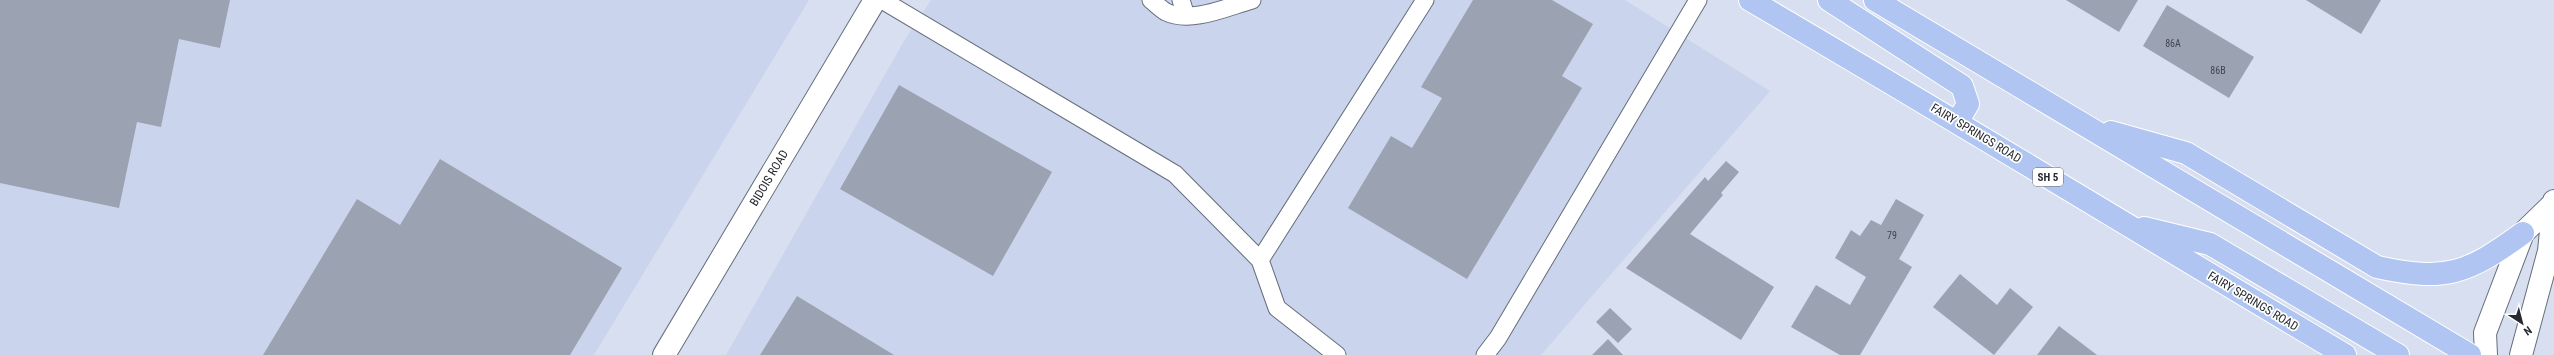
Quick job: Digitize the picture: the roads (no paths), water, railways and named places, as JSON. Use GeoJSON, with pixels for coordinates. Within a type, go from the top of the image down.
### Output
{"type":"FeatureCollection","features":[{"type":"Feature","properties":{"kind":"highway","name":"FAIRY SPRINGS ROAD"},"geometry":{"type":"LineString","coordinates":[[1750,0],[1958,121],[2123,224],[2345,355]]}},
{"type":"Feature","properties":{"kind":"highway"},"geometry":{"type":"LineString","coordinates":[[1829,0],[1962,86],[1968,104],[1958,121]]}},
{"type":"Feature","properties":{"kind":"highway"},"geometry":{"type":"LineString","coordinates":[[1875,0],[2470,355]]}},
{"type":"Feature","properties":{"kind":"highway"},"geometry":{"type":"LineString","coordinates":[[2082,124],[2186,153],[2377,267],[2408,273],[2433,275],[2457,271],[2491,256],[2523,233]]}},
{"type":"Feature","properties":{"kind":"highway","name":"SH 5"},"geometry":{"type":"LineString","coordinates":[[2123,224],[2210,244],[2398,355]]}},
{"type":"Feature","properties":{"kind":"street","name":"BIDOIS ROAD"},"geometry":{"type":"LineString","coordinates":[[664,355],[875,0]]}},
{"type":"Feature","properties":{"kind":"street"},"geometry":{"type":"LineString","coordinates":[[2486,355],[2485,333],[2523,233],[2554,202]]}},
{"type":"Feature","properties":{"kind":"street"},"geometry":{"type":"LineString","coordinates":[[2519,354],[2549,251],[2554,202]]}},
{"type":"Feature","properties":{"kind":"lane"},"geometry":{"type":"LineString","coordinates":[[882,0],[1175,174],[1260,260],[1277,308],[1337,355]]}},
{"type":"Feature","properties":{"kind":"lane"},"geometry":{"type":"LineString","coordinates":[[1151,0],[1165,12],[1186,16],[1214,12],[1252,0]]}},
{"type":"Feature","properties":{"kind":"lane"},"geometry":{"type":"LineString","coordinates":[[1181,0],[1186,16]]}},
{"type":"Feature","properties":{"kind":"lane"},"geometry":{"type":"LineString","coordinates":[[1260,260],[1425,0]]}},
{"type":"Feature","properties":{"kind":"lane"},"geometry":{"type":"LineString","coordinates":[[1485,355],[1502,332],[1698,0]]}}]}
